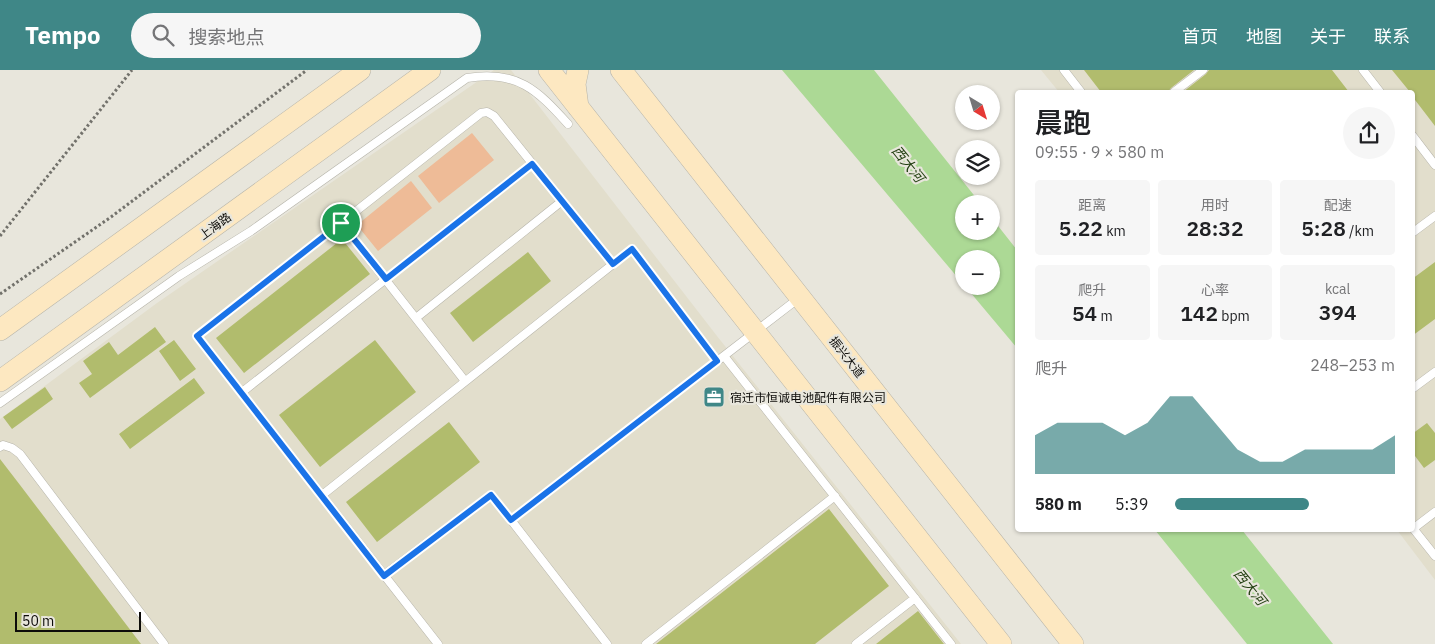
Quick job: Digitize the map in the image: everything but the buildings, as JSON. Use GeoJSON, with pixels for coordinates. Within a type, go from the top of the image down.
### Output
{"type":"FeatureCollection","features":[{"type":"Feature","properties":{"kind":"main road"},"geometry":{"type":"LineString","coordinates":[[0,330],[360,70]]}},
{"type":"Feature","properties":{"kind":"main road","name":"上海路"},"geometry":{"type":"LineString","coordinates":[[0,381],[430,70]]}},
{"type":"Feature","properties":{"kind":"main road"},"geometry":{"type":"LineString","coordinates":[[410,85],[446,70]]}},
{"type":"Feature","properties":{"kind":"main road"},"geometry":{"type":"LineString","coordinates":[[573,116],[578,70]]}},
{"type":"Feature","properties":{"kind":"main road","name":"振兴大道"},"geometry":{"type":"LineString","coordinates":[[621,70],[1073,644]]}},
{"type":"Feature","properties":{"kind":"main road"},"geometry":{"type":"LineString","coordinates":[[633,70],[659,117]]}},
{"type":"Feature","properties":{"kind":"main road"},"geometry":{"type":"LineString","coordinates":[[549,73],[573,116],[755,332],[1001,644]]}},
{"type":"Feature","properties":{"kind":"lane"},"geometry":{"type":"LineString","coordinates":[[1064,70],[1080,90]]}},
{"type":"Feature","properties":{"kind":"lane"},"geometry":{"type":"LineString","coordinates":[[1177,90],[1203,70]]}},
{"type":"Feature","properties":{"kind":"lane"},"geometry":{"type":"LineString","coordinates":[[1362,70],[1378,90]]}},
{"type":"Feature","properties":{"kind":"lane"},"geometry":{"type":"LineString","coordinates":[[0,403],[179,276],[251,231],[468,78],[478,74],[506,72],[520,78],[573,116]]}},
{"type":"Feature","properties":{"kind":"lane"},"geometry":{"type":"LineString","coordinates":[[438,644],[197,336],[481,113],[487,112],[494,116],[613,264]]}},
{"type":"Feature","properties":{"kind":"lane"},"geometry":{"type":"LineString","coordinates":[[1415,139],[1434,162]]}},
{"type":"Feature","properties":{"kind":"lane"},"geometry":{"type":"LineString","coordinates":[[241,393],[532,164]]}},
{"type":"Feature","properties":{"kind":"lane"},"geometry":{"type":"LineString","coordinates":[[416,318],[562,201]]}},
{"type":"Feature","properties":{"kind":"lane"},"geometry":{"type":"LineString","coordinates":[[1415,231],[1435,216]]}},
{"type":"Feature","properties":{"kind":"lane"},"geometry":{"type":"LineString","coordinates":[[341,223],[465,381]]}},
{"type":"Feature","properties":{"kind":"lane"},"geometry":{"type":"LineString","coordinates":[[321,496],[632,249],[717,361]]}},
{"type":"Feature","properties":{"kind":"lane"},"geometry":{"type":"LineString","coordinates":[[511,520],[800,297]]}},
{"type":"Feature","properties":{"kind":"lane"},"geometry":{"type":"LineString","coordinates":[[724,356],[951,644]]}},
{"type":"Feature","properties":{"kind":"lane"},"geometry":{"type":"LineString","coordinates":[[1415,387],[1435,372]]}},
{"type":"Feature","properties":{"kind":"lane"},"geometry":{"type":"LineString","coordinates":[[0,447],[3,445],[12,448],[20,454],[164,644]]}},
{"type":"Feature","properties":{"kind":"lane"},"geometry":{"type":"LineString","coordinates":[[384,576],[491,495],[607,644]]}},
{"type":"Feature","properties":{"kind":"lane"},"geometry":{"type":"LineString","coordinates":[[646,644],[835,496]]}},
{"type":"Feature","properties":{"kind":"lane"},"geometry":{"type":"LineString","coordinates":[[1415,526],[1435,512]]}},
{"type":"Feature","properties":{"kind":"lane"},"geometry":{"type":"LineString","coordinates":[[1415,530],[1435,556]]}},
{"type":"Feature","properties":{"kind":"lane"},"geometry":{"type":"LineString","coordinates":[[856,644],[915,598]]}},
{"type":"Feature","properties":{"kind":"path"},"geometry":{"type":"LineString","coordinates":[[0,236],[132,70]]}},
{"type":"Feature","properties":{"kind":"path"},"geometry":{"type":"LineString","coordinates":[[0,294],[111,217],[307,70]]}},
{"type":"Feature","properties":{"kind":"shaded area"},"geometry":{"type":"Polygon","coordinates":[[[494,70],[511,70],[717,336],[961,644],[0,644],[0,419],[157,303],[494,70]]]}},
{"type":"Feature","properties":{"kind":"shaded area"},"geometry":{"type":"Polygon","coordinates":[[[1041,70],[1435,70],[1435,580],[1399,532],[1415,532],[1415,90],[1057,90],[1041,70]]]}},
{"type":"Feature","properties":{"kind":"shaded area"},"geometry":{"type":"Polygon","coordinates":[[[472,133],[494,160],[439,203],[418,176],[472,133]]]}},
{"type":"Feature","properties":{"kind":"shaded area"},"geometry":{"type":"Polygon","coordinates":[[[411,181],[432,208],[378,251],[357,225],[411,181]]]}},
{"type":"Feature","properties":{"kind":"water","name":"西大河"},"geometry":{"type":"Polygon","coordinates":[[[782,70],[874,70],[955,171],[955,185],[966,185],[974,195],[955,195],[955,240],[1000,240],[1000,228],[1015,247],[1015,346],[973,295],[1000,295],[1000,250],[955,250],[955,274],[782,70]]]}},
{"type":"Feature","properties":{"kind":"water","name":"西大河"},"geometry":{"type":"Polygon","coordinates":[[[1157,532],[1244,532],[1333,644],[1247,644],[1157,532]]]}},
{"type":"Feature","properties":{"kind":"place","name":"宿迁市恒诚电池配件有限公司"},"geometry":{"type":"Point","coordinates":[714,397]}},
{"type":"Feature","properties":{"kind":"route"},"geometry":{"type":"LineString","coordinates":[[532,164],[613,264],[632,249],[717,361],[511,520],[491,495],[384,576],[197,336],[341,223],[386,279],[532,164]]}}]}
